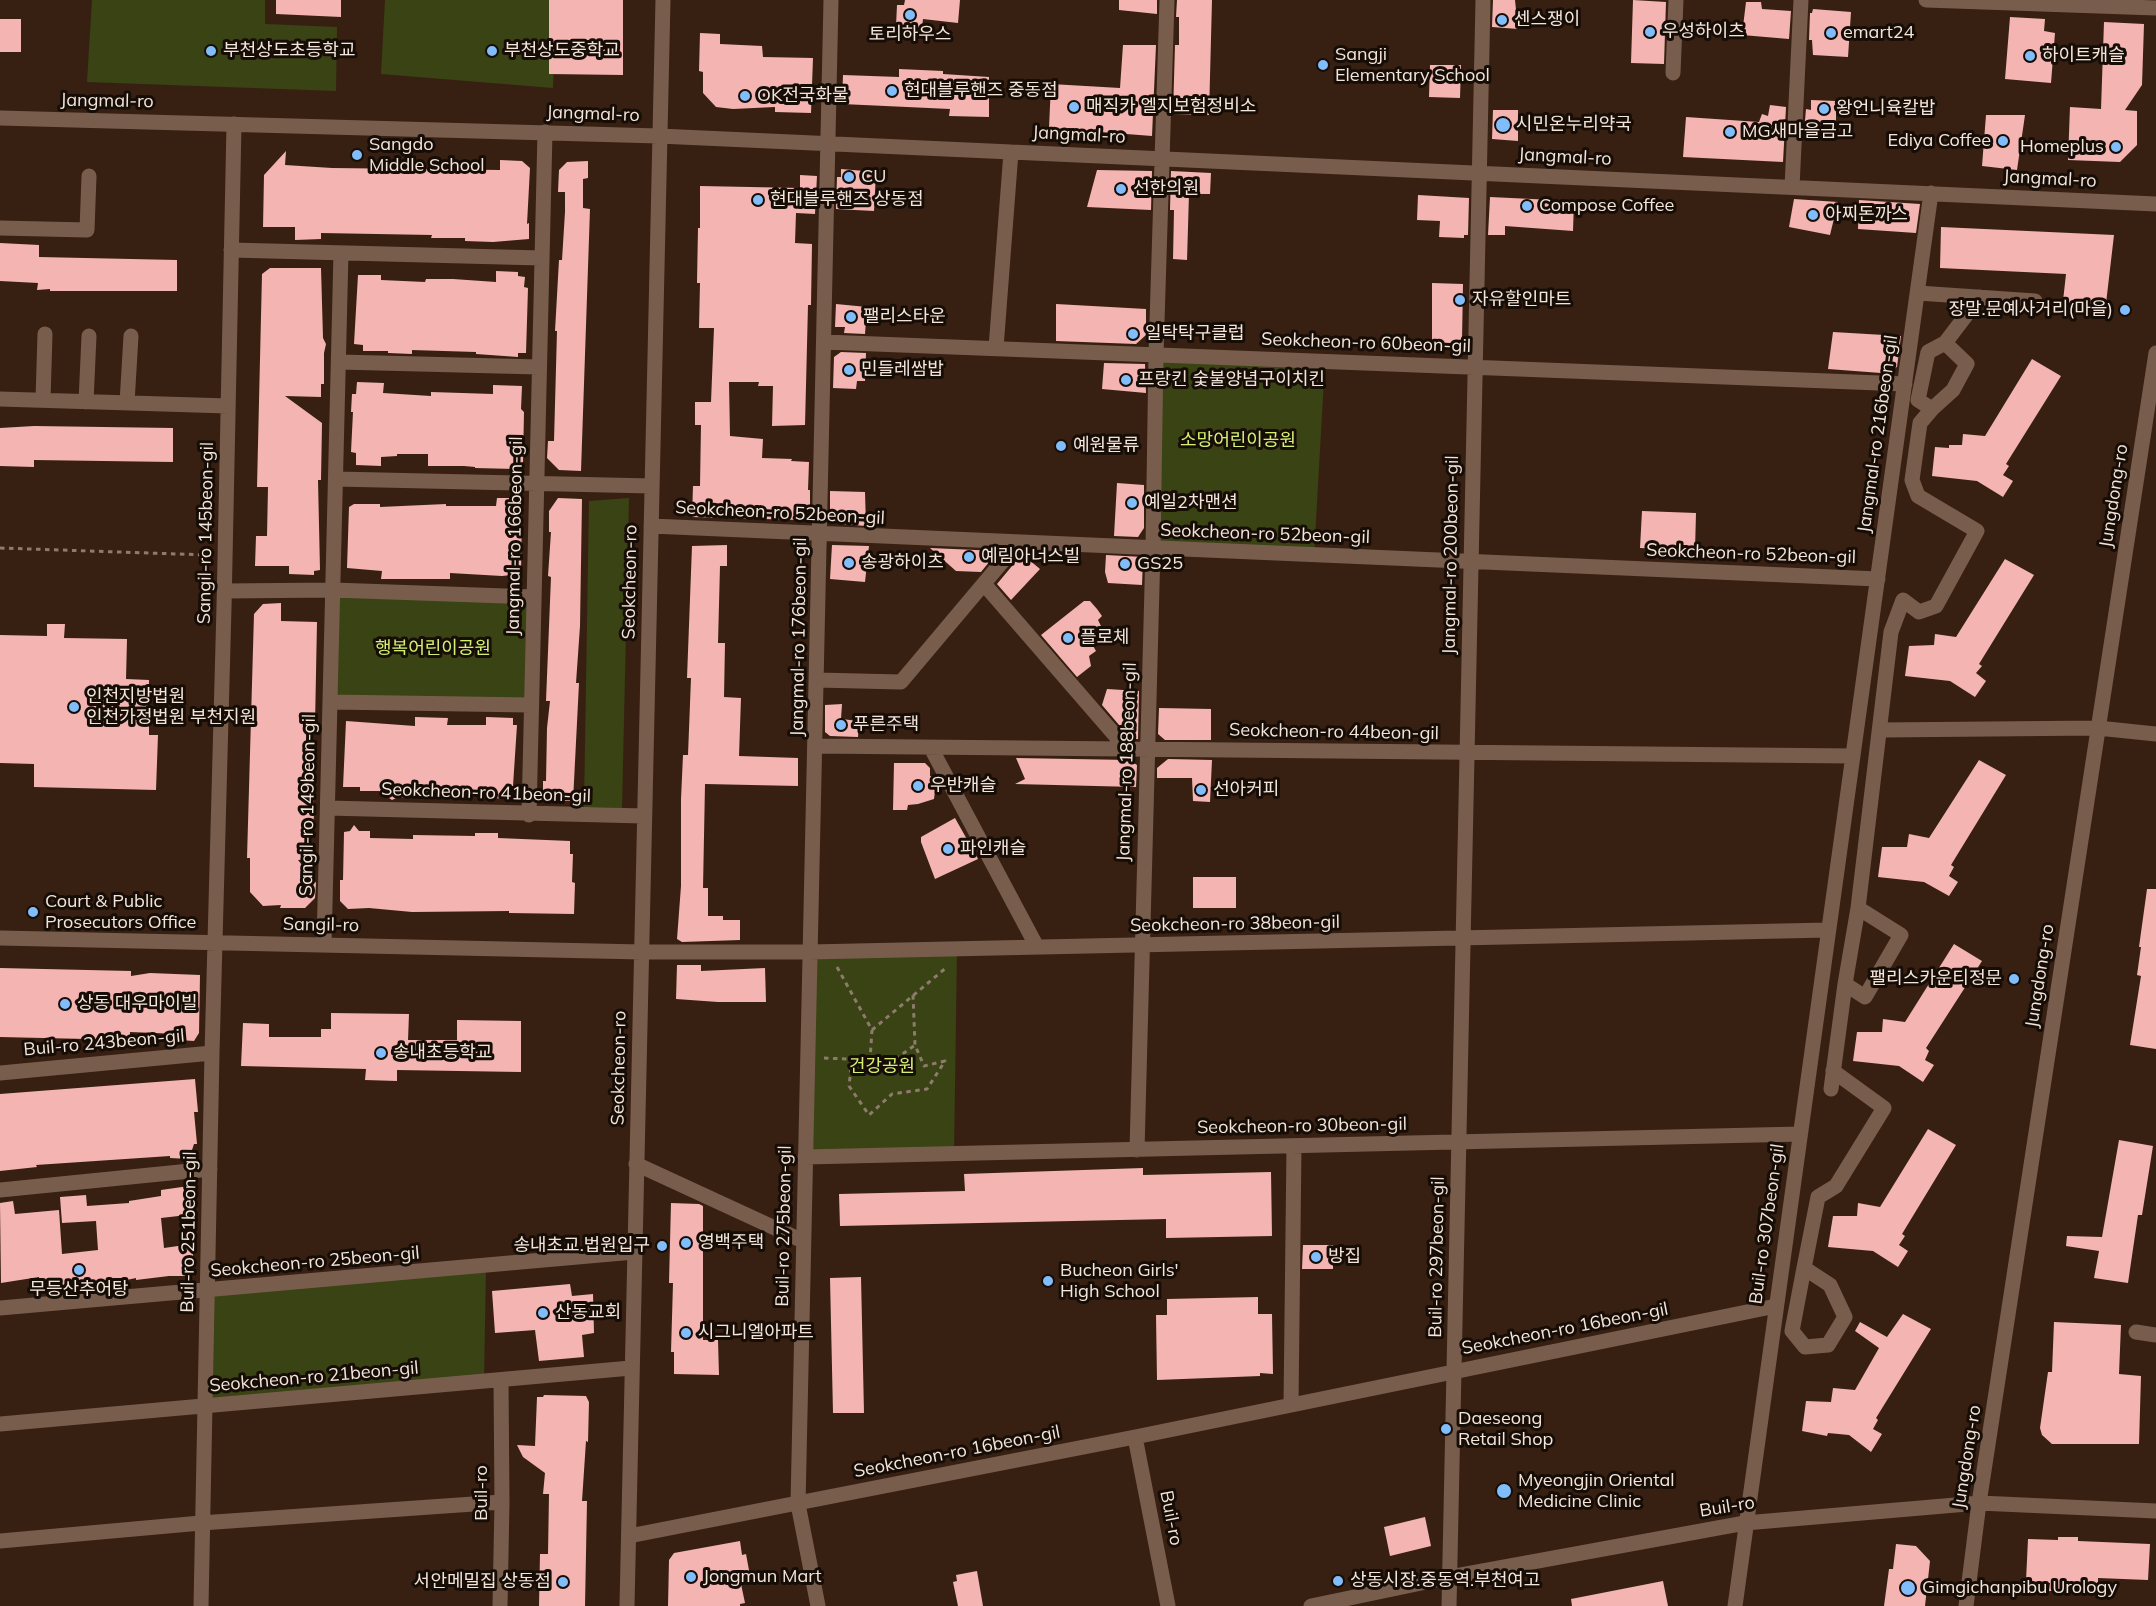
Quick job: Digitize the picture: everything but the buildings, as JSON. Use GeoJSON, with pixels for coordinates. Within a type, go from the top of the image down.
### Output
{"type":"FeatureCollection","features":[{"type":"Feature","properties":{"kind":"street","name":"Seokcheon-ro"},"geometry":{"type":"LineString","coordinates":[[627,1606],[663,0]]}},
{"type":"Feature","properties":{"kind":"street","name":"Jangmal-ro 176beon-gil"},"geometry":{"type":"LineString","coordinates":[[810,952],[830,143],[831,0]]}},
{"type":"Feature","properties":{"kind":"street","name":"Jangmal-ro 188beon-gil"},"geometry":{"type":"LineString","coordinates":[[1137,1149],[1161,159],[1167,0]]}},
{"type":"Feature","properties":{"kind":"street","name":"Jangmal-ro 200beon-gil"},"geometry":{"type":"LineString","coordinates":[[1463,938],[1483,0]]}},
{"type":"Feature","properties":{"kind":"street"},"geometry":{"type":"LineString","coordinates":[[1673,73],[1676,0]]}},
{"type":"Feature","properties":{"kind":"street"},"geometry":{"type":"LineString","coordinates":[[1792,187],[1801,0]]}},
{"type":"Feature","properties":{"kind":"street"},"geometry":{"type":"LineString","coordinates":[[1926,0],[2156,8]]}},
{"type":"Feature","properties":{"kind":"street","name":"Jangmal-ro"},"geometry":{"type":"LineString","coordinates":[[0,118],[659,136],[2156,204]]}},
{"type":"Feature","properties":{"kind":"street","name":"Sangil-ro 145beon-gil"},"geometry":{"type":"LineString","coordinates":[[214,942],[225,591],[234,124]]}},
{"type":"Feature","properties":{"kind":"street","name":"Jangmal-ro 166beon-gil"},"geometry":{"type":"LineString","coordinates":[[529,815],[545,132]]}},
{"type":"Feature","properties":{"kind":"street"},"geometry":{"type":"LineString","coordinates":[[996,348],[1011,152]]}},
{"type":"Feature","properties":{"kind":"street"},"geometry":{"type":"LineString","coordinates":[[0,228],[87,230],[89,176]]}},
{"type":"Feature","properties":{"kind":"street","name":"Jangmal-ro 216beon-gil"},"geometry":{"type":"LineString","coordinates":[[1828,930],[1931,193]]}},
{"type":"Feature","properties":{"kind":"street"},"geometry":{"type":"LineString","coordinates":[[231,250],[541,258]]}},
{"type":"Feature","properties":{"kind":"street","name":"Sangil-ro 149beon-gil"},"geometry":{"type":"LineString","coordinates":[[324,945],[341,253]]}},
{"type":"Feature","properties":{"kind":"street"},"geometry":{"type":"LineString","coordinates":[[1918,293],[2035,301]]}},
{"type":"Feature","properties":{"kind":"street"},"geometry":{"type":"LineString","coordinates":[[1932,409],[1918,400],[1928,352],[1945,343],[1980,297]]}},
{"type":"Feature","properties":{"kind":"street"},"geometry":{"type":"LineString","coordinates":[[43,400],[45,334]]}},
{"type":"Feature","properties":{"kind":"street"},"geometry":{"type":"LineString","coordinates":[[86,402],[89,336]]}},
{"type":"Feature","properties":{"kind":"street"},"geometry":{"type":"LineString","coordinates":[[128,403],[131,336]]}},
{"type":"Feature","properties":{"kind":"street","name":"Seokcheon-ro 60beon-gil"},"geometry":{"type":"LineString","coordinates":[[824,342],[1905,384]]}},
{"type":"Feature","properties":{"kind":"street"},"geometry":{"type":"LineString","coordinates":[[1831,1089],[1858,908],[1891,632],[1903,600],[1919,612],[1936,606],[1977,531],[1918,496],[1912,480],[1920,423],[1953,390],[1967,364],[1945,343]]}},
{"type":"Feature","properties":{"kind":"street","name":"Jungdong-ro"},"geometry":{"type":"LineString","coordinates":[[1966,1606],[1979,1503],[2156,353]]}},
{"type":"Feature","properties":{"kind":"street"},"geometry":{"type":"LineString","coordinates":[[339,362],[539,367]]}},
{"type":"Feature","properties":{"kind":"street"},"geometry":{"type":"LineString","coordinates":[[0,399],[228,406]]}},
{"type":"Feature","properties":{"kind":"street"},"geometry":{"type":"LineString","coordinates":[[336,479],[652,486]]}},
{"type":"Feature","properties":{"kind":"street","name":"Seokcheon-ro 52beon-gil"},"geometry":{"type":"LineString","coordinates":[[651,526],[1878,579]]}},
{"type":"Feature","properties":{"kind":"street"},"geometry":{"type":"LineString","coordinates":[[817,680],[901,682],[1018,543]]}},
{"type":"Feature","properties":{"kind":"street"},"geometry":{"type":"LineString","coordinates":[[984,584],[1127,749]]}},
{"type":"Feature","properties":{"kind":"street"},"geometry":{"type":"LineString","coordinates":[[225,591],[333,590],[534,597]]}},
{"type":"Feature","properties":{"kind":"street","name":"Sangil-ro 149beon-gil"},"geometry":{"type":"LineString","coordinates":[[331,702],[531,705]]}},
{"type":"Feature","properties":{"kind":"street"},"geometry":{"type":"LineString","coordinates":[[1880,730],[2098,728],[2156,734]]}},
{"type":"Feature","properties":{"kind":"street","name":"Seokcheon-ro 44beon-gil"},"geometry":{"type":"LineString","coordinates":[[816,747],[1853,756]]}},
{"type":"Feature","properties":{"kind":"street"},"geometry":{"type":"LineString","coordinates":[[931,748],[1037,947]]}},
{"type":"Feature","properties":{"kind":"street","name":"Seokcheon-ro 41beon-gil"},"geometry":{"type":"LineString","coordinates":[[328,808],[529,815],[644,816]]}},
{"type":"Feature","properties":{"kind":"street"},"geometry":{"type":"LineString","coordinates":[[1845,984],[1865,998],[1901,934],[1858,908]]}},
{"type":"Feature","properties":{"kind":"street","name":"Seokcheon-ro 38beon-gil"},"geometry":{"type":"LineString","coordinates":[[642,952],[830,952],[1828,930]]}},
{"type":"Feature","properties":{"kind":"street","name":"Buil-ro 307beon-gil"},"geometry":{"type":"LineString","coordinates":[[1735,1606],[1828,930]]}},
{"type":"Feature","properties":{"kind":"street","name":"Sangil-ro"},"geometry":{"type":"LineString","coordinates":[[0,938],[642,952]]}},
{"type":"Feature","properties":{"kind":"street","name":"Buil-ro 297beon-gil"},"geometry":{"type":"LineString","coordinates":[[1449,1606],[1463,938]]}},
{"type":"Feature","properties":{"kind":"street","name":"Buil-ro 251beon-gil"},"geometry":{"type":"LineString","coordinates":[[201,1606],[214,942]]}},
{"type":"Feature","properties":{"kind":"street","name":"Buil-ro 275beon-gil"},"geometry":{"type":"LineString","coordinates":[[810,952],[798,1504],[818,1606]]}},
{"type":"Feature","properties":{"kind":"street","name":"Buil-ro 243beon-gil"},"geometry":{"type":"LineString","coordinates":[[0,1073],[212,1053]]}},
{"type":"Feature","properties":{"kind":"street"},"geometry":{"type":"LineString","coordinates":[[1804,1268],[1830,1285],[1845,1317],[1828,1345],[1805,1347],[1792,1331],[1804,1268],[1818,1197],[1836,1186],[1884,1107],[1833,1071]]}},
{"type":"Feature","properties":{"kind":"street","name":"Seokcheon-ro 30beon-gil"},"geometry":{"type":"LineString","coordinates":[[805,1157],[1800,1134]]}},
{"type":"Feature","properties":{"kind":"street"},"geometry":{"type":"LineString","coordinates":[[1291,1405],[1294,1146]]}},
{"type":"Feature","properties":{"kind":"street"},"geometry":{"type":"LineString","coordinates":[[636,1164],[803,1241]]}},
{"type":"Feature","properties":{"kind":"street"},"geometry":{"type":"LineString","coordinates":[[0,1190],[210,1169]]}},
{"type":"Feature","properties":{"kind":"street","name":"Seokcheon-ro 25beon-gil"},"geometry":{"type":"LineString","coordinates":[[0,1308],[634,1252]]}},
{"type":"Feature","properties":{"kind":"street","name":"Seokcheon-ro 16beon-gil"},"geometry":{"type":"LineString","coordinates":[[629,1536],[1135,1437],[1776,1306]]}},
{"type":"Feature","properties":{"kind":"street"},"geometry":{"type":"LineString","coordinates":[[2136,1332],[2156,1335]]}},
{"type":"Feature","properties":{"kind":"street","name":"Seokcheon-ro 21beon-gil"},"geometry":{"type":"LineString","coordinates":[[0,1424],[631,1368]]}},
{"type":"Feature","properties":{"kind":"street","name":"Buil-ro"},"geometry":{"type":"LineString","coordinates":[[500,1606],[501,1380]]}},
{"type":"Feature","properties":{"kind":"street","name":"Buil-ro"},"geometry":{"type":"LineString","coordinates":[[1135,1437],[1168,1606]]}},
{"type":"Feature","properties":{"kind":"street"},"geometry":{"type":"LineString","coordinates":[[0,1541],[201,1523],[502,1502]]}},
{"type":"Feature","properties":{"kind":"street","name":"Buil-ro"},"geometry":{"type":"LineString","coordinates":[[1311,1606],[1450,1577],[1745,1523],[1979,1503],[2156,1511]]}},
{"type":"Feature","properties":{"kind":"path"},"geometry":{"type":"LineString","coordinates":[[0,548],[225,556]]}},
{"type":"Feature","properties":{"kind":"path"},"geometry":{"type":"LineString","coordinates":[[808,1057],[870,1060],[871,1056],[872,1030],[830,952]]}},
{"type":"Feature","properties":{"kind":"path"},"geometry":{"type":"LineString","coordinates":[[872,1030],[948,966]]}},
{"type":"Feature","properties":{"kind":"path"},"geometry":{"type":"LineString","coordinates":[[852,1059],[849,1086],[869,1115],[892,1094],[927,1089],[945,1061],[924,1066],[915,1045],[913,996]]}},
{"type":"Feature","properties":{"kind":"path"},"geometry":{"type":"LineString","coordinates":[[871,1056],[890,1063],[915,1045]]}},
{"type":"Feature","properties":{"kind":"green space","name":"부천상도초등학교"},"geometry":{"type":"Polygon","coordinates":[[[92,0],[265,0],[265,24],[337,27],[336,91],[87,82],[92,0]]]}},
{"type":"Feature","properties":{"kind":"green space"},"geometry":{"type":"Polygon","coordinates":[[[385,0],[556,0],[553,88],[381,74],[385,0]]]}},
{"type":"Feature","properties":{"kind":"green space","name":"소망어린이공원"},"geometry":{"type":"Polygon","coordinates":[[[1156,354],[1325,361],[1314,556],[1153,549],[1156,354]]]}},
{"type":"Feature","properties":{"kind":"green space"},"geometry":{"type":"Polygon","coordinates":[[[629,498],[622,808],[584,807],[589,501],[629,498]]]}},
{"type":"Feature","properties":{"kind":"green space","name":"행복어린이공원"},"geometry":{"type":"Polygon","coordinates":[[[333,590],[534,597],[531,705],[331,702],[333,590]]]}},
{"type":"Feature","properties":{"kind":"green space","name":"건강공원"},"geometry":{"type":"Polygon","coordinates":[[[957,949],[954,1154],[805,1157],[810,952],[957,949]]]}},
{"type":"Feature","properties":{"kind":"green space"},"geometry":{"type":"Polygon","coordinates":[[[486,1266],[484,1382],[205,1406],[207,1291],[486,1266]]]}},
{"type":"Feature","properties":{"kind":"place","name":"토리하우스"},"geometry":{"type":"Point","coordinates":[910,15]}},
{"type":"Feature","properties":{"kind":"place","name":"센스쟁이"},"geometry":{"type":"Point","coordinates":[1502,20]}},
{"type":"Feature","properties":{"kind":"place","name":"우성하이츠"},"geometry":{"type":"Point","coordinates":[1650,32]}},
{"type":"Feature","properties":{"kind":"place","name":"emart24"},"geometry":{"type":"Point","coordinates":[1831,33]}},
{"type":"Feature","properties":{"kind":"place","name":"부천상도초등학교"},"geometry":{"type":"Point","coordinates":[211,51]}},
{"type":"Feature","properties":{"kind":"place","name":"부천상도중학교"},"geometry":{"type":"Point","coordinates":[492,51]}},
{"type":"Feature","properties":{"kind":"place","name":"하이트캐슬"},"geometry":{"type":"Point","coordinates":[2030,56]}},
{"type":"Feature","properties":{"kind":"place","name":"Sangji Elementary School"},"geometry":{"type":"Point","coordinates":[1323,65]}},
{"type":"Feature","properties":{"kind":"place","name":"현대블루핸즈 중동점"},"geometry":{"type":"Point","coordinates":[892,91]}},
{"type":"Feature","properties":{"kind":"place","name":"OK전국화물"},"geometry":{"type":"Point","coordinates":[745,96]}},
{"type":"Feature","properties":{"kind":"place","name":"매직카 엘지보험정비소"},"geometry":{"type":"Point","coordinates":[1074,107]}},
{"type":"Feature","properties":{"kind":"place","name":"왕언니육칼밥"},"geometry":{"type":"Point","coordinates":[1824,109]}},
{"type":"Feature","properties":{"kind":"place","name":"시민온누리약국"},"geometry":{"type":"Point","coordinates":[1503,125]}},
{"type":"Feature","properties":{"kind":"place","name":"MG새마을금고"},"geometry":{"type":"Point","coordinates":[1730,132]}},
{"type":"Feature","properties":{"kind":"place","name":"Ediya Coffee"},"geometry":{"type":"Point","coordinates":[2003,141]}},
{"type":"Feature","properties":{"kind":"place","name":"Homeplus"},"geometry":{"type":"Point","coordinates":[2116,147]}},
{"type":"Feature","properties":{"kind":"place","name":"Sangdo Middle School"},"geometry":{"type":"Point","coordinates":[357,155]}},
{"type":"Feature","properties":{"kind":"place","name":"CU"},"geometry":{"type":"Point","coordinates":[849,177]}},
{"type":"Feature","properties":{"kind":"place","name":"선한의원"},"geometry":{"type":"Point","coordinates":[1121,189]}},
{"type":"Feature","properties":{"kind":"place","name":"현대블루핸즈 상동점"},"geometry":{"type":"Point","coordinates":[758,200]}},
{"type":"Feature","properties":{"kind":"place","name":"Compose Coffee"},"geometry":{"type":"Point","coordinates":[1527,206]}},
{"type":"Feature","properties":{"kind":"place","name":"아찌돈까스"},"geometry":{"type":"Point","coordinates":[1813,215]}},
{"type":"Feature","properties":{"kind":"place","name":"자유할인마트"},"geometry":{"type":"Point","coordinates":[1460,300]}},
{"type":"Feature","properties":{"kind":"place","name":"장말.문예사거리(마을)"},"geometry":{"type":"Point","coordinates":[2125,310]}},
{"type":"Feature","properties":{"kind":"place","name":"팰리스타운"},"geometry":{"type":"Point","coordinates":[851,317]}},
{"type":"Feature","properties":{"kind":"place","name":"일탁탁구클럽"},"geometry":{"type":"Point","coordinates":[1133,334]}},
{"type":"Feature","properties":{"kind":"place","name":"민들레쌈밥"},"geometry":{"type":"Point","coordinates":[849,370]}},
{"type":"Feature","properties":{"kind":"place","name":"프랑킨 숯불양념구이치킨"},"geometry":{"type":"Point","coordinates":[1126,380]}},
{"type":"Feature","properties":{"kind":"place","name":"예원물류"},"geometry":{"type":"Point","coordinates":[1061,446]}},
{"type":"Feature","properties":{"kind":"place","name":"예일2차맨션"},"geometry":{"type":"Point","coordinates":[1132,503]}},
{"type":"Feature","properties":{"kind":"place","name":"예림아너스빌"},"geometry":{"type":"Point","coordinates":[969,557]}},
{"type":"Feature","properties":{"kind":"place","name":"송광하이츠"},"geometry":{"type":"Point","coordinates":[849,563]}},
{"type":"Feature","properties":{"kind":"place","name":"GS25"},"geometry":{"type":"Point","coordinates":[1125,564]}},
{"type":"Feature","properties":{"kind":"place","name":"플로체"},"geometry":{"type":"Point","coordinates":[1068,638]}},
{"type":"Feature","properties":{"kind":"place","name":"인천지방법원 인천가정법원 부천지원"},"geometry":{"type":"Point","coordinates":[74,707]}},
{"type":"Feature","properties":{"kind":"place","name":"푸른주택"},"geometry":{"type":"Point","coordinates":[841,725]}},
{"type":"Feature","properties":{"kind":"place","name":"우반캐슬"},"geometry":{"type":"Point","coordinates":[918,786]}},
{"type":"Feature","properties":{"kind":"place","name":"선아커피"},"geometry":{"type":"Point","coordinates":[1201,790]}},
{"type":"Feature","properties":{"kind":"place","name":"파인캐슬"},"geometry":{"type":"Point","coordinates":[948,849]}},
{"type":"Feature","properties":{"kind":"place","name":"Court & Public Prosecutors Office"},"geometry":{"type":"Point","coordinates":[33,912]}},
{"type":"Feature","properties":{"kind":"place","name":"팰리스카운티정문"},"geometry":{"type":"Point","coordinates":[2014,979]}},
{"type":"Feature","properties":{"kind":"place","name":"상동 대우마이빌"},"geometry":{"type":"Point","coordinates":[65,1004]}},
{"type":"Feature","properties":{"kind":"place","name":"송내초등학교"},"geometry":{"type":"Point","coordinates":[381,1053]}},
{"type":"Feature","properties":{"kind":"place","name":"영백주택"},"geometry":{"type":"Point","coordinates":[686,1243]}},
{"type":"Feature","properties":{"kind":"place","name":"송내초교.법원입구"},"geometry":{"type":"Point","coordinates":[662,1246]}},
{"type":"Feature","properties":{"kind":"place","name":"방집"},"geometry":{"type":"Point","coordinates":[1316,1257]}},
{"type":"Feature","properties":{"kind":"place","name":"무등산추어탕"},"geometry":{"type":"Point","coordinates":[79,1270]}},
{"type":"Feature","properties":{"kind":"place","name":"Bucheon Girls' High School"},"geometry":{"type":"Point","coordinates":[1048,1281]}},
{"type":"Feature","properties":{"kind":"place","name":"산동교회"},"geometry":{"type":"Point","coordinates":[543,1313]}},
{"type":"Feature","properties":{"kind":"place","name":"시그니엘아파트"},"geometry":{"type":"Point","coordinates":[686,1333]}},
{"type":"Feature","properties":{"kind":"place","name":"Daeseong Retail Shop"},"geometry":{"type":"Point","coordinates":[1446,1429]}},
{"type":"Feature","properties":{"kind":"place","name":"Myeongjin Oriental Medicine Clinic"},"geometry":{"type":"Point","coordinates":[1504,1491]}},
{"type":"Feature","properties":{"kind":"place","name":"Jongmun Mart"},"geometry":{"type":"Point","coordinates":[691,1577]}},
{"type":"Feature","properties":{"kind":"place","name":"상동시장.중동역.부천여고"},"geometry":{"type":"Point","coordinates":[1338,1581]}},
{"type":"Feature","properties":{"kind":"place","name":"서안메밀집 상동점"},"geometry":{"type":"Point","coordinates":[563,1582]}},
{"type":"Feature","properties":{"kind":"place","name":"Gimgichanpibu Urology"},"geometry":{"type":"Point","coordinates":[1908,1588]}}]}
